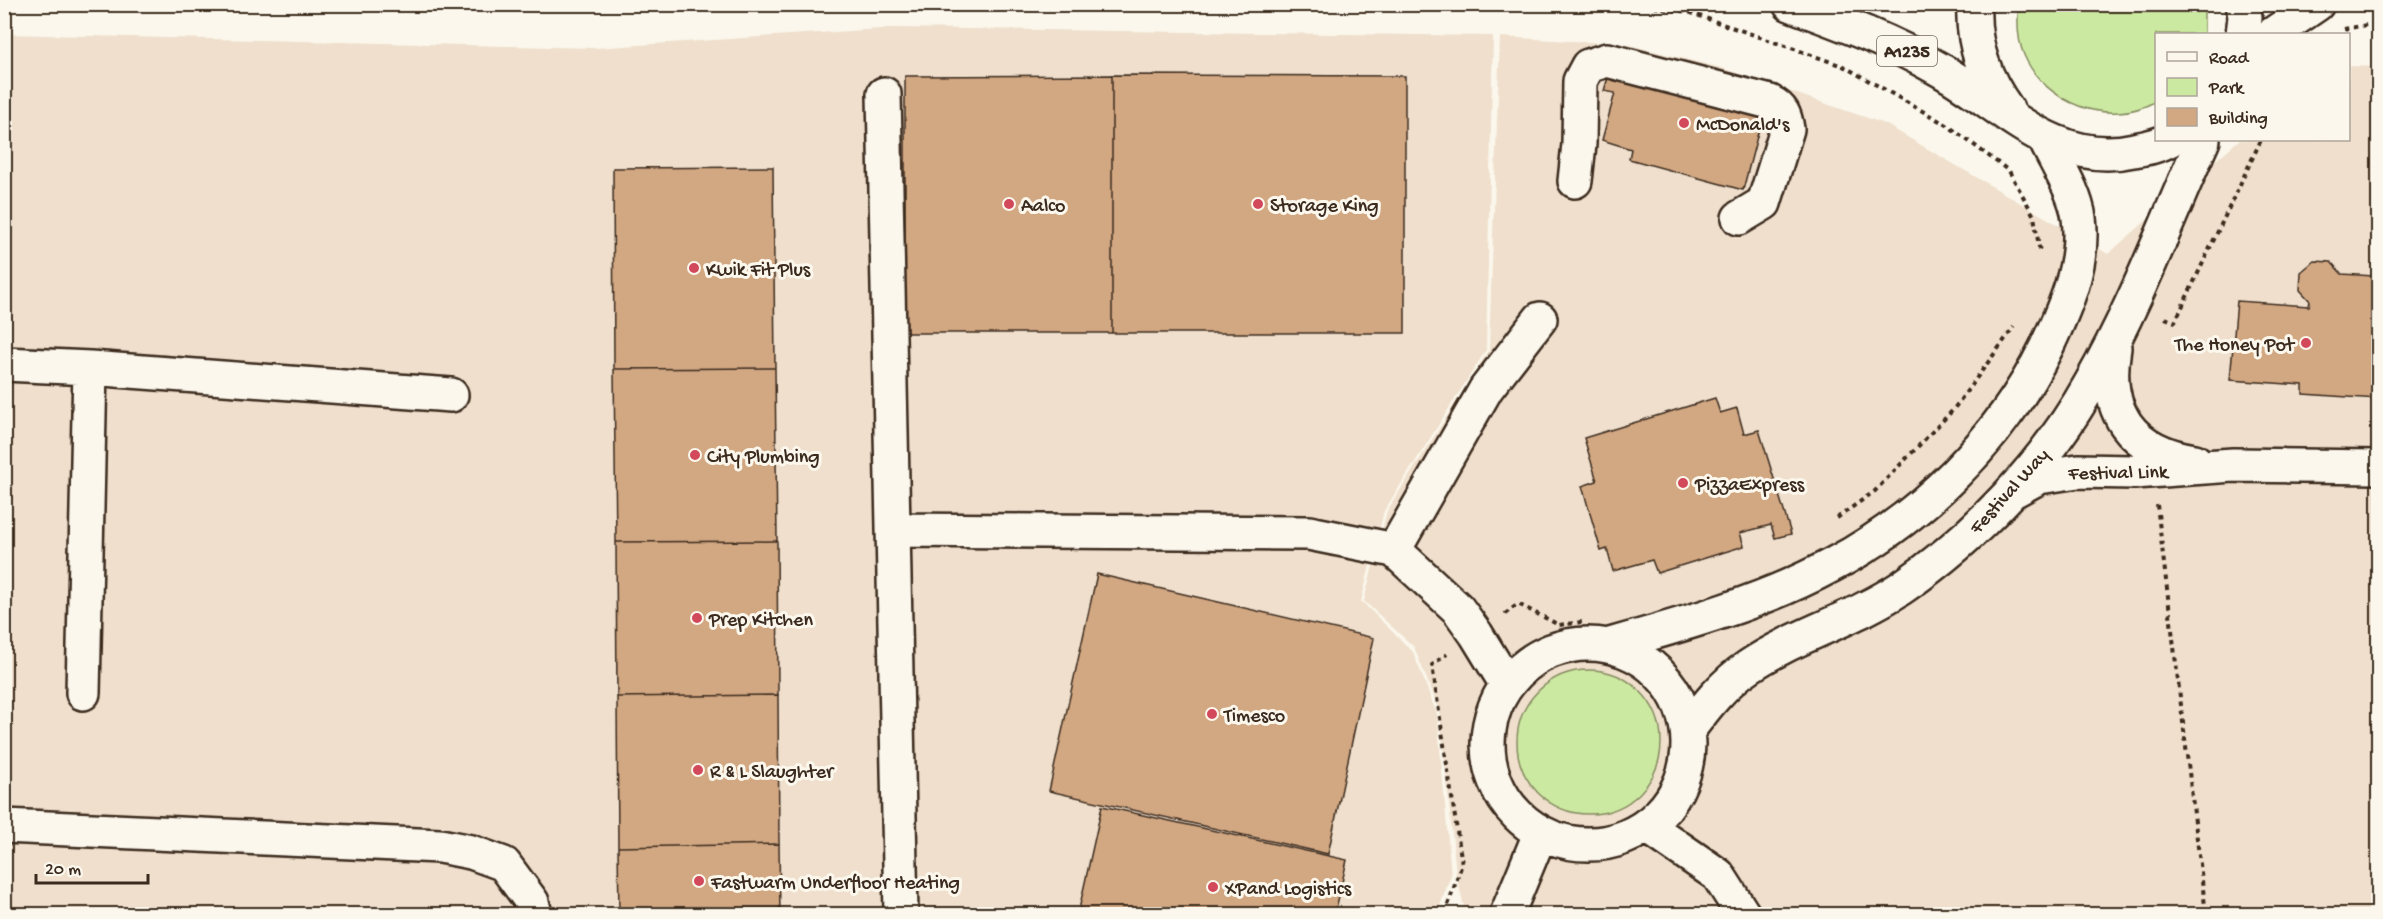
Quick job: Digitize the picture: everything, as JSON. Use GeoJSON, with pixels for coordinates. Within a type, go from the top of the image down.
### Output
{"type":"FeatureCollection","features":[{"type":"Feature","properties":{"kind":"street","name":"A1235"},"geometry":{"type":"LineString","coordinates":[[1790,4],[1891,43],[1940,69],[2044,139],[2074,150],[2115,154],[2167,141]]}},
{"type":"Feature","properties":{"kind":"street","name":"A1235"},"geometry":{"type":"LineString","coordinates":[[1974,4],[1977,49],[1994,91],[2013,118]]}},
{"type":"Feature","properties":{"kind":"street"},"geometry":{"type":"LineString","coordinates":[[2243,4],[2245,17],[2243,33]]}},
{"type":"Feature","properties":{"kind":"street"},"geometry":{"type":"LineString","coordinates":[[2274,33],[2317,4]]}},
{"type":"Feature","properties":{"kind":"street"},"geometry":{"type":"LineString","coordinates":[[1575,181],[1579,144],[1580,81],[1588,66],[1607,60],[1770,102],[1780,107],[1787,129],[1764,203],[1739,218]]}},
{"type":"Feature","properties":{"kind":"street"},"geometry":{"type":"LineString","coordinates":[[884,94],[901,915]]}},
{"type":"Feature","properties":{"kind":"street"},"geometry":{"type":"LineString","coordinates":[[1610,645],[1645,660],[1671,686],[1689,729],[1688,764],[1676,796],[1647,826],[1618,841],[1585,845],[1540,834],[1513,813],[1495,785],[1486,750],[1490,714],[1506,683],[1533,658],[1569,644],[1610,645],[1782,589],[1833,565],[1872,541],[1919,507],[1964,465],[2000,422],[2037,366],[2060,320],[2073,278],[2079,253],[2078,214],[2044,139]]}},
{"type":"Feature","properties":{"kind":"street","name":"Festival Way"},"geometry":{"type":"LineString","coordinates":[[1689,729],[1708,704],[1747,667],[1772,652],[1863,610],[1901,587],[1977,528],[2009,494],[2042,454],[2084,394],[2118,334],[2203,141]]}},
{"type":"Feature","properties":{"kind":"street"},"geometry":{"type":"LineString","coordinates":[[1394,550],[1486,389],[1540,319]]}},
{"type":"Feature","properties":{"kind":"street","name":"Festival Link"},"geometry":{"type":"LineString","coordinates":[[2118,334],[2112,368],[2112,390],[2117,409],[2130,432],[2151,447],[2170,456],[2192,461],[2233,465],[2379,467]]}},
{"type":"Feature","properties":{"kind":"street"},"geometry":{"type":"LineString","coordinates":[[4,364],[90,368],[451,395]]}},
{"type":"Feature","properties":{"kind":"street"},"geometry":{"type":"LineString","coordinates":[[83,693],[90,368]]}},
{"type":"Feature","properties":{"kind":"street","name":"Festival Link"},"geometry":{"type":"LineString","coordinates":[[2009,494],[2039,477],[2059,472],[2134,472],[2233,465]]}},
{"type":"Feature","properties":{"kind":"street"},"geometry":{"type":"LineString","coordinates":[[893,530],[1309,533],[1394,550],[1458,609],[1506,683]]}},
{"type":"Feature","properties":{"kind":"street"},"geometry":{"type":"LineString","coordinates":[[4,826],[440,846],[471,852],[504,864],[532,902],[535,915]]}},
{"type":"Feature","properties":{"kind":"street"},"geometry":{"type":"LineString","coordinates":[[1647,826],[1718,875],[1743,915]]}},
{"type":"Feature","properties":{"kind":"street"},"geometry":{"type":"LineString","coordinates":[[1507,915],[1540,834]]}},
{"type":"Feature","properties":{"kind":"path"},"geometry":{"type":"LineString","coordinates":[[412,4],[557,7],[580,4]]}},
{"type":"Feature","properties":{"kind":"path"},"geometry":{"type":"LineString","coordinates":[[1636,4],[1688,12],[1843,66],[1947,124],[2009,171],[2034,216],[2040,254]]}},
{"type":"Feature","properties":{"kind":"path"},"geometry":{"type":"LineString","coordinates":[[2340,29],[2379,23]]}},
{"type":"Feature","properties":{"kind":"path"},"geometry":{"type":"LineString","coordinates":[[2158,314],[2175,322],[2261,141]]}},
{"type":"Feature","properties":{"kind":"path"},"geometry":{"type":"LineString","coordinates":[[2156,495],[2206,915]]}},
{"type":"Feature","properties":{"kind":"shaded area"},"geometry":{"type":"Polygon","coordinates":[[[895,28],[1493,36],[1486,350],[1384,511],[1361,601],[1413,652],[1437,714],[1451,875],[1437,914],[5,914],[5,34],[594,48],[895,28]]]}},
{"type":"Feature","properties":{"kind":"shaded area"},"geometry":{"type":"Polygon","coordinates":[[[1500,37],[1625,44],[1721,68],[1885,124],[2108,254],[2238,141],[2350,141],[2350,66],[2378,67],[2378,914],[1466,914],[1456,874],[1440,712],[1414,647],[1364,601],[1387,511],[1489,350],[1500,37]]]}},
{"type":"Feature","properties":{"kind":"green space"},"geometry":{"type":"Polygon","coordinates":[[[2204,4],[2204,33],[2155,33],[2155,101],[2138,109],[2118,112],[2099,111],[2063,98],[2047,87],[2034,72],[2020,43],[2019,5],[2204,4]]]}},
{"type":"Feature","properties":{"kind":"green space"},"geometry":{"type":"Polygon","coordinates":[[[1589,670],[1617,675],[1640,691],[1656,714],[1661,742],[1656,770],[1640,793],[1617,809],[1589,814],[1561,809],[1538,793],[1522,770],[1517,742],[1522,714],[1538,691],[1561,675],[1589,670]]]}},
{"type":"Feature","properties":{"kind":"building","name":"McDonald's"},"geometry":{"type":"Polygon","coordinates":[[[1612,64],[1765,106],[1743,190],[1629,159],[1631,149],[1602,140],[1615,93],[1604,91],[1612,64]]]}},
{"type":"Feature","properties":{"kind":"building","name":"Storage King"},"geometry":{"type":"Polygon","coordinates":[[[1112,75],[1405,76],[1405,333],[1112,333],[1112,75]]]}},
{"type":"Feature","properties":{"kind":"building","name":"Aalco"},"geometry":{"type":"Polygon","coordinates":[[[1112,75],[1112,333],[905,333],[905,76],[1112,75]]]}},
{"type":"Feature","properties":{"kind":"building","name":"Kwik Fit Plus"},"geometry":{"type":"Polygon","coordinates":[[[773,167],[775,368],[614,369],[613,168],[773,167]]]}},
{"type":"Feature","properties":{"kind":"building","name":"The Honey Pot"},"geometry":{"type":"Polygon","coordinates":[[[2314,261],[2331,262],[2342,274],[2374,276],[2374,271],[2378,271],[2378,399],[2303,394],[2303,385],[2230,380],[2237,301],[2309,306],[2310,301],[2300,290],[2301,272],[2314,261]]]}},
{"type":"Feature","properties":{"kind":"building","name":"City Plumbing"},"geometry":{"type":"Polygon","coordinates":[[[775,368],[777,541],[616,542],[614,369],[775,368]]]}},
{"type":"Feature","properties":{"kind":"building","name":"PizzaExpress"},"geometry":{"type":"Polygon","coordinates":[[[1715,398],[1720,413],[1737,408],[1744,434],[1759,430],[1791,534],[1775,538],[1771,525],[1740,533],[1744,546],[1657,573],[1652,560],[1613,571],[1607,549],[1601,551],[1582,486],[1597,481],[1584,438],[1715,398]]]}},
{"type":"Feature","properties":{"kind":"building","name":"Prep Kitchen"},"geometry":{"type":"Polygon","coordinates":[[[777,541],[778,695],[617,697],[616,542],[777,541]]]}},
{"type":"Feature","properties":{"kind":"building","name":"Timesco"},"geometry":{"type":"Polygon","coordinates":[[[1097,574],[1374,638],[1328,854],[1049,791],[1097,574]]]}},
{"type":"Feature","properties":{"kind":"building","name":"R & L Slaughter"},"geometry":{"type":"Polygon","coordinates":[[[778,695],[779,844],[618,847],[617,697],[778,695]]]}},
{"type":"Feature","properties":{"kind":"building","name":"XPand Logistics"},"geometry":{"type":"Polygon","coordinates":[[[1102,806],[1347,860],[1335,914],[1078,914],[1102,806]]]}},
{"type":"Feature","properties":{"kind":"building","name":"Fastwarm Underfloor Heating"},"geometry":{"type":"Polygon","coordinates":[[[779,844],[780,914],[619,914],[618,847],[779,844]]]}},
{"type":"Feature","properties":{"kind":"building"},"geometry":{"type":"Polygon","coordinates":[[[4,910],[96,914],[4,914],[4,910]]]}},
{"type":"Feature","properties":{"kind":"place","name":"McDonald's"},"geometry":{"type":"Point","coordinates":[1684,123]}},
{"type":"Feature","properties":{"kind":"place","name":"Aalco"},"geometry":{"type":"Point","coordinates":[1009,204]}},
{"type":"Feature","properties":{"kind":"place","name":"Storage King"},"geometry":{"type":"Point","coordinates":[1258,204]}},
{"type":"Feature","properties":{"kind":"place","name":"Kwik Fit Plus"},"geometry":{"type":"Point","coordinates":[694,268]}},
{"type":"Feature","properties":{"kind":"place","name":"The Honey Pot"},"geometry":{"type":"Point","coordinates":[2306,343]}},
{"type":"Feature","properties":{"kind":"place","name":"City Plumbing"},"geometry":{"type":"Point","coordinates":[695,455]}},
{"type":"Feature","properties":{"kind":"place","name":"PizzaExpress"},"geometry":{"type":"Point","coordinates":[1683,483]}},
{"type":"Feature","properties":{"kind":"place","name":"Prep Kitchen"},"geometry":{"type":"Point","coordinates":[697,618]}},
{"type":"Feature","properties":{"kind":"place","name":"Timesco"},"geometry":{"type":"Point","coordinates":[1212,714]}},
{"type":"Feature","properties":{"kind":"place","name":"R & L Slaughter"},"geometry":{"type":"Point","coordinates":[698,770]}},
{"type":"Feature","properties":{"kind":"place","name":"Fastwarm Underfloor Heating"},"geometry":{"type":"Point","coordinates":[699,881]}},
{"type":"Feature","properties":{"kind":"place","name":"XPand Logistics"},"geometry":{"type":"Point","coordinates":[1213,887]}}]}
